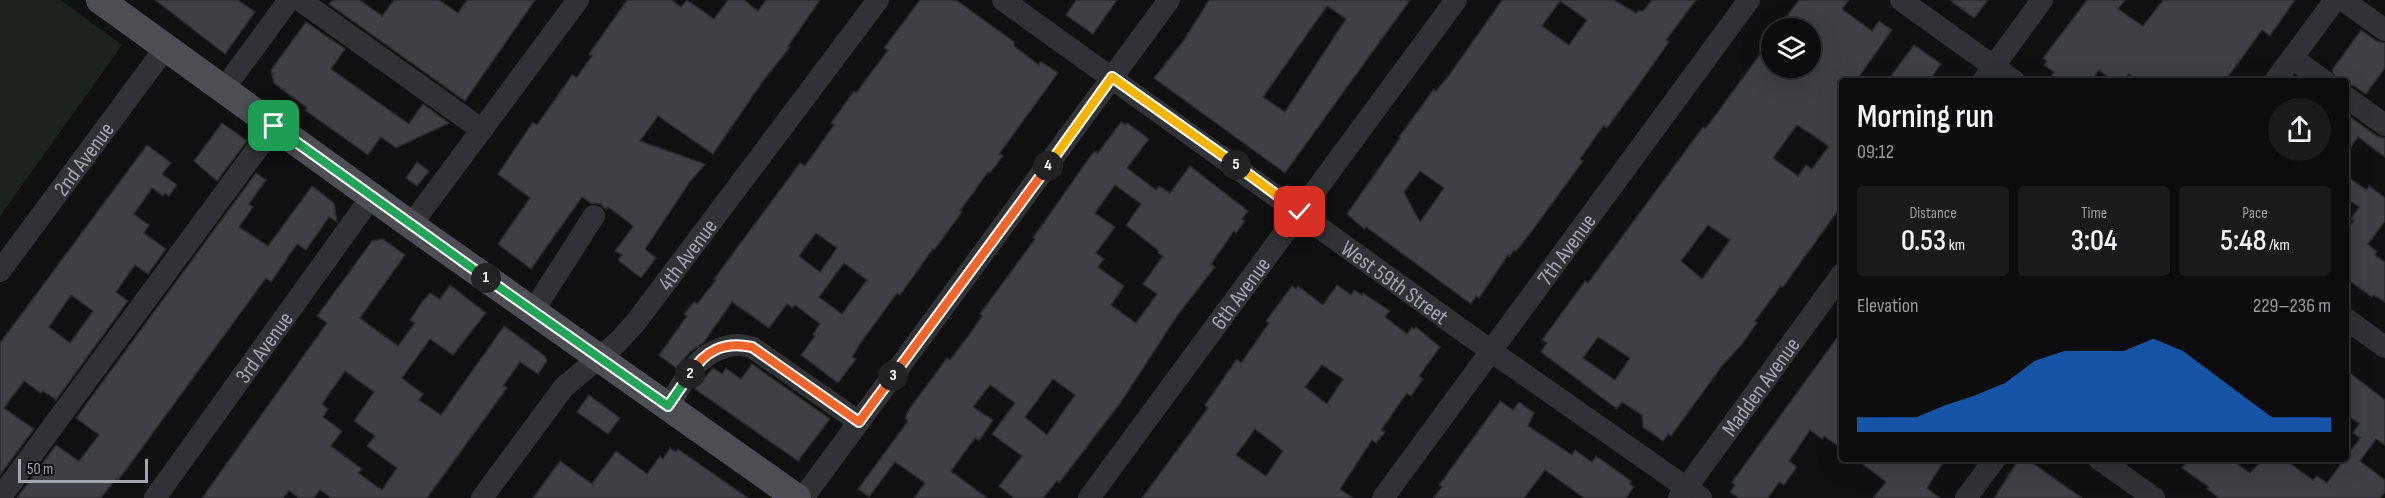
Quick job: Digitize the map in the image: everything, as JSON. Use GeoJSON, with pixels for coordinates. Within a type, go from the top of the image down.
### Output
{"type":"FeatureCollection","features":[{"type":"Feature","properties":{"kind":"main road"},"geometry":{"type":"LineString","coordinates":[[100,0],[411,225],[797,498]]}},
{"type":"Feature","properties":{"kind":"street"},"geometry":{"type":"LineString","coordinates":[[223,90],[289,0]]}},
{"type":"Feature","properties":{"kind":"street"},"geometry":{"type":"LineString","coordinates":[[300,0],[482,130]]}},
{"type":"Feature","properties":{"kind":"street"},"geometry":{"type":"LineString","coordinates":[[411,225],[578,0]]}},
{"type":"Feature","properties":{"kind":"street","name":"4th Avenue"},"geometry":{"type":"LineString","coordinates":[[482,498],[564,387],[618,342],[636,322],[878,0]]}},
{"type":"Feature","properties":{"kind":"street","name":"West 59th Street"},"geometry":{"type":"LineString","coordinates":[[1003,0],[1300,212],[1689,495]]}},
{"type":"Feature","properties":{"kind":"street"},"geometry":{"type":"LineString","coordinates":[[803,498],[1169,0]]}},
{"type":"Feature","properties":{"kind":"street","name":"6th Avenue"},"geometry":{"type":"LineString","coordinates":[[1089,498],[1456,0]]}},
{"type":"Feature","properties":{"kind":"street","name":"7th Avenue"},"geometry":{"type":"LineString","coordinates":[[1383,498],[1749,0]]}},
{"type":"Feature","properties":{"kind":"street"},"geometry":{"type":"LineString","coordinates":[[1901,0],[1988,74],[2003,78]]}},
{"type":"Feature","properties":{"kind":"street"},"geometry":{"type":"LineString","coordinates":[[1988,74],[2042,0]]}},
{"type":"Feature","properties":{"kind":"street"},"geometry":{"type":"LineString","coordinates":[[2277,78],[2335,0]]}},
{"type":"Feature","properties":{"kind":"street"},"geometry":{"type":"LineString","coordinates":[[2343,0],[2385,30]]}},
{"type":"Feature","properties":{"kind":"street","name":"2nd Avenue"},"geometry":{"type":"LineString","coordinates":[[0,271],[166,47]]}},
{"type":"Feature","properties":{"kind":"street"},"geometry":{"type":"LineString","coordinates":[[2292,58],[2320,78]]}},
{"type":"Feature","properties":{"kind":"street"},"geometry":{"type":"LineString","coordinates":[[2349,99],[2385,125]]}},
{"type":"Feature","properties":{"kind":"street"},"geometry":{"type":"LineString","coordinates":[[0,498],[274,126]]}},
{"type":"Feature","properties":{"kind":"street","name":"3rd Avenue"},"geometry":{"type":"LineString","coordinates":[[155,498],[372,196]]}},
{"type":"Feature","properties":{"kind":"street"},"geometry":{"type":"LineString","coordinates":[[533,311],[594,216]]}},
{"type":"Feature","properties":{"kind":"street","name":"Madden Avenue"},"geometry":{"type":"LineString","coordinates":[[1689,495],[1839,278]]}},
{"type":"Feature","properties":{"kind":"street"},"geometry":{"type":"LineString","coordinates":[[2349,321],[2385,347]]}},
{"type":"Feature","properties":{"kind":"street"},"geometry":{"type":"LineString","coordinates":[[668,406],[704,355],[723,348],[743,345],[756,350],[859,422]]}},
{"type":"Feature","properties":{"kind":"street"},"geometry":{"type":"LineString","coordinates":[[1966,498],[1993,462]]}},
{"type":"Feature","properties":{"kind":"street"},"geometry":{"type":"LineString","coordinates":[[2103,462],[2154,498]]}},
{"type":"Feature","properties":{"kind":"shaded area"},"geometry":{"type":"Polygon","coordinates":[[[0,0],[60,0],[122,45],[0,216],[0,0]]]}},
{"type":"Feature","properties":{"kind":"building"},"geometry":{"type":"Polygon","coordinates":[[[155,0],[238,0],[255,12],[225,54],[155,0]]]}},
{"type":"Feature","properties":{"kind":"building"},"geometry":{"type":"Polygon","coordinates":[[[333,0],[360,0],[382,16],[394,0],[439,0],[458,13],[467,0],[535,0],[465,101],[329,4],[333,0]]]}},
{"type":"Feature","properties":{"kind":"building"},"geometry":{"type":"Polygon","coordinates":[[[627,0],[672,0],[681,7],[687,0],[714,19],[728,0],[744,0],[758,11],[766,0],[820,0],[788,46],[790,47],[763,81],[713,154],[658,116],[640,141],[705,164],[689,183],[645,249],[656,258],[641,278],[618,260],[622,255],[615,251],[633,227],[631,224],[608,207],[606,210],[601,204],[591,203],[582,197],[531,269],[498,244],[530,198],[498,174],[533,122],[537,125],[572,75],[577,77],[592,56],[589,54],[627,0]]]}},
{"type":"Feature","properties":{"kind":"building"},"geometry":{"type":"Polygon","coordinates":[[[920,0],[956,0],[1014,42],[1014,46],[1039,65],[1040,62],[1043,63],[1058,73],[999,154],[1003,156],[990,173],[988,172],[935,249],[900,295],[897,293],[860,344],[852,357],[856,359],[838,383],[801,355],[815,336],[813,334],[820,324],[795,305],[793,308],[787,304],[769,328],[732,302],[704,342],[690,352],[676,368],[659,355],[687,316],[684,314],[694,302],[697,304],[716,280],[714,279],[800,163],[805,166],[834,125],[831,123],[888,50],[884,48],[920,0]],[[816,233],[799,256],[820,272],[837,248],[816,233]],[[844,263],[819,297],[842,314],[867,280],[844,263]]]}},
{"type":"Feature","properties":{"kind":"building"},"geometry":{"type":"Polygon","coordinates":[[[1076,0],[1117,0],[1093,34],[1066,15],[1076,0]]]}},
{"type":"Feature","properties":{"kind":"building"},"geometry":{"type":"Polygon","coordinates":[[[1209,0],[1410,0],[1285,173],[1154,78],[1184,40],[1209,0]],[[1327,6],[1263,97],[1285,112],[1346,19],[1327,6]]]}},
{"type":"Feature","properties":{"kind":"building"},"geometry":{"type":"Polygon","coordinates":[[[1502,0],[1614,0],[1636,13],[1643,11],[1652,0],[1696,0],[1666,40],[1669,42],[1607,128],[1603,126],[1580,159],[1583,161],[1532,231],[1516,251],[1508,255],[1479,298],[1476,296],[1471,304],[1366,227],[1364,229],[1347,214],[1434,89],[1436,91],[1502,0]],[[1560,1],[1542,26],[1569,45],[1587,20],[1560,1]],[[1420,171],[1404,192],[1420,222],[1444,188],[1420,171]]]}},
{"type":"Feature","properties":{"kind":"building"},"geometry":{"type":"Polygon","coordinates":[[[1799,0],[1849,0],[1842,9],[1872,31],[1879,21],[1892,30],[1858,78],[1839,78],[1839,214],[1837,212],[1783,287],[1781,286],[1755,321],[1757,323],[1742,344],[1722,366],[1671,436],[1668,434],[1663,441],[1643,427],[1642,415],[1622,402],[1617,409],[1541,352],[1547,343],[1542,340],[1585,281],[1588,283],[1703,127],[1705,129],[1761,53],[1761,78],[1821,78],[1821,18],[1786,18],[1799,0]],[[1797,125],[1773,158],[1798,176],[1806,165],[1812,169],[1829,146],[1797,125]],[[1708,225],[1681,261],[1702,279],[1730,240],[1708,225]],[[1598,337],[1583,358],[1615,380],[1630,358],[1598,337]]]}},
{"type":"Feature","properties":{"kind":"building"},"geometry":{"type":"Polygon","coordinates":[[[1950,0],[1988,0],[1974,18],[1950,0]]]}},
{"type":"Feature","properties":{"kind":"building"},"geometry":{"type":"Polygon","coordinates":[[[2087,0],[2125,0],[2118,9],[2143,26],[2163,0],[2295,0],[2270,36],[2262,30],[2227,78],[2134,78],[2129,74],[2126,78],[2109,78],[2099,70],[2093,78],[2050,78],[2054,72],[2044,65],[2047,61],[2043,58],[2087,0]]]}},
{"type":"Feature","properties":{"kind":"building"},"geometry":{"type":"Polygon","coordinates":[[[306,22],[345,49],[331,69],[409,124],[423,104],[449,123],[396,148],[381,137],[368,155],[305,110],[307,108],[274,83],[271,70],[306,22]]]}},
{"type":"Feature","properties":{"kind":"building"},"geometry":{"type":"Polygon","coordinates":[[[2361,30],[2377,41],[2385,43],[2385,68],[2366,94],[2349,85],[2349,78],[2336,78],[2332,70],[2361,30]]]}},
{"type":"Feature","properties":{"kind":"building"},"geometry":{"type":"Polygon","coordinates":[[[1914,45],[1941,64],[1931,78],[1889,78],[1914,45]]]}},
{"type":"Feature","properties":{"kind":"building"},"geometry":{"type":"Polygon","coordinates":[[[2349,116],[2377,136],[2385,138],[2385,157],[2358,137],[2349,150],[2349,116]]]}},
{"type":"Feature","properties":{"kind":"building"},"geometry":{"type":"Polygon","coordinates":[[[1121,122],[1126,125],[1127,123],[1149,139],[1127,168],[1156,190],[1159,186],[1170,193],[1190,166],[1248,211],[1242,219],[1245,221],[1236,233],[1234,231],[1211,264],[1215,267],[1177,316],[1121,402],[1059,483],[1057,481],[1043,498],[1014,498],[999,486],[1022,456],[992,434],[1015,403],[990,385],[973,407],[993,420],[979,441],[975,438],[951,471],[987,498],[914,498],[925,483],[895,462],[869,497],[858,489],[908,421],[905,418],[910,408],[947,358],[950,360],[969,335],[982,316],[980,314],[1035,239],[1033,238],[1094,151],[1098,153],[1121,122]],[[1115,185],[1095,213],[1115,227],[1096,253],[1104,259],[1098,267],[1124,286],[1111,305],[1136,323],[1157,294],[1143,284],[1163,256],[1126,225],[1141,204],[1115,185]],[[1053,379],[1025,417],[1047,435],[1075,395],[1053,379]]]}},
{"type":"Feature","properties":{"kind":"building"},"geometry":{"type":"Polygon","coordinates":[[[222,123],[247,141],[217,181],[194,161],[222,123]]]}},
{"type":"Feature","properties":{"kind":"building"},"geometry":{"type":"Polygon","coordinates":[[[147,145],[171,163],[162,174],[177,185],[169,196],[165,193],[163,196],[152,188],[134,214],[149,225],[144,233],[166,249],[148,274],[135,265],[116,292],[128,301],[56,400],[24,381],[4,408],[34,429],[0,475],[0,343],[147,145]],[[71,295],[49,327],[70,343],[93,311],[71,295]]]}},
{"type":"Feature","properties":{"kind":"building"},"geometry":{"type":"Polygon","coordinates":[[[417,162],[429,171],[417,186],[406,178],[417,162]]]}},
{"type":"Feature","properties":{"kind":"building"},"geometry":{"type":"Polygon","coordinates":[[[256,173],[266,180],[249,204],[253,207],[239,227],[268,246],[312,186],[334,203],[337,222],[329,217],[306,250],[297,244],[271,282],[266,278],[128,467],[101,498],[17,498],[56,445],[79,461],[99,435],[76,418],[256,173]]]}},
{"type":"Feature","properties":{"kind":"building"},"geometry":{"type":"Polygon","coordinates":[[[2349,178],[2367,190],[2369,186],[2385,198],[2385,221],[2368,244],[2377,252],[2375,255],[2385,262],[2385,302],[2374,295],[2372,297],[2349,280],[2349,228],[2354,221],[2351,219],[2359,207],[2349,200],[2349,178]]]}},
{"type":"Feature","properties":{"kind":"building"},"geometry":{"type":"Polygon","coordinates":[[[383,239],[405,255],[360,318],[398,346],[415,323],[410,320],[422,302],[430,293],[440,299],[450,285],[486,313],[453,355],[430,339],[402,378],[423,394],[419,400],[441,415],[504,326],[545,356],[547,361],[538,374],[520,362],[503,386],[507,388],[427,498],[331,498],[320,490],[314,498],[299,498],[289,491],[283,498],[202,498],[327,323],[317,316],[372,241],[383,239]],[[345,371],[322,404],[328,409],[323,417],[342,431],[331,446],[362,469],[358,473],[382,490],[397,468],[367,446],[375,436],[354,421],[374,392],[345,371]]]}},
{"type":"Feature","properties":{"kind":"building"},"geometry":{"type":"Polygon","coordinates":[[[1337,285],[1351,295],[1354,290],[1362,295],[1363,293],[1390,311],[1385,317],[1407,334],[1412,327],[1414,329],[1416,327],[1440,347],[1419,376],[1423,379],[1411,396],[1407,393],[1381,430],[1385,432],[1376,443],[1372,440],[1340,489],[1353,498],[1142,498],[1208,408],[1205,405],[1237,359],[1241,363],[1269,323],[1266,321],[1292,286],[1296,289],[1298,286],[1323,305],[1337,285]],[[1322,365],[1305,387],[1327,404],[1343,379],[1322,365]],[[1255,429],[1236,455],[1266,476],[1283,451],[1255,429]]]}},
{"type":"Feature","properties":{"kind":"building"},"geometry":{"type":"Polygon","coordinates":[[[1839,335],[1839,447],[1824,436],[1822,439],[1810,430],[1789,461],[1797,467],[1784,485],[1779,482],[1768,498],[1739,498],[1730,492],[1735,485],[1732,482],[1839,335]]]}},
{"type":"Feature","properties":{"kind":"building"},"geometry":{"type":"Polygon","coordinates":[[[752,364],[830,419],[798,461],[695,389],[713,368],[722,374],[726,368],[741,379],[752,364]]]}},
{"type":"Feature","properties":{"kind":"building"},"geometry":{"type":"Polygon","coordinates":[[[2349,372],[2385,400],[2385,445],[2376,439],[2360,461],[2385,480],[2385,492],[2380,498],[2219,498],[2207,489],[2209,487],[2182,468],[2187,462],[2234,462],[2250,473],[2261,462],[2288,462],[2313,480],[2317,476],[2327,483],[2342,462],[2349,462],[2349,453],[2360,438],[2353,433],[2359,424],[2349,416],[2349,372]]]}},
{"type":"Feature","properties":{"kind":"building"},"geometry":{"type":"Polygon","coordinates":[[[589,395],[620,418],[608,434],[577,412],[589,395]]]}},
{"type":"Feature","properties":{"kind":"building"},"geometry":{"type":"Polygon","coordinates":[[[1500,401],[1513,410],[1519,402],[1534,413],[1528,426],[1572,455],[1575,450],[1592,462],[1596,456],[1631,481],[1630,484],[1634,487],[1626,498],[1584,498],[1545,470],[1524,498],[1433,498],[1442,487],[1439,485],[1500,401]]]}},
{"type":"Feature","properties":{"kind":"building"},"geometry":{"type":"Polygon","coordinates":[[[670,448],[676,452],[678,449],[748,498],[533,498],[560,461],[592,484],[616,451],[647,474],[660,456],[663,459],[670,448]]]}},
{"type":"Feature","properties":{"kind":"building"},"geometry":{"type":"Polygon","coordinates":[[[1860,462],[1943,462],[1927,488],[1940,498],[1873,498],[1886,482],[1860,462]]]}},
{"type":"Feature","properties":{"kind":"building"},"geometry":{"type":"Polygon","coordinates":[[[2017,462],[2031,462],[2082,498],[1994,498],[2017,462]]]}},
{"type":"Feature","properties":{"kind":"route"},"geometry":{"type":"LineString","coordinates":[[274,126],[668,406],[704,355],[723,348],[743,345],[752,347],[859,422],[1112,77],[1300,212]]}}]}
